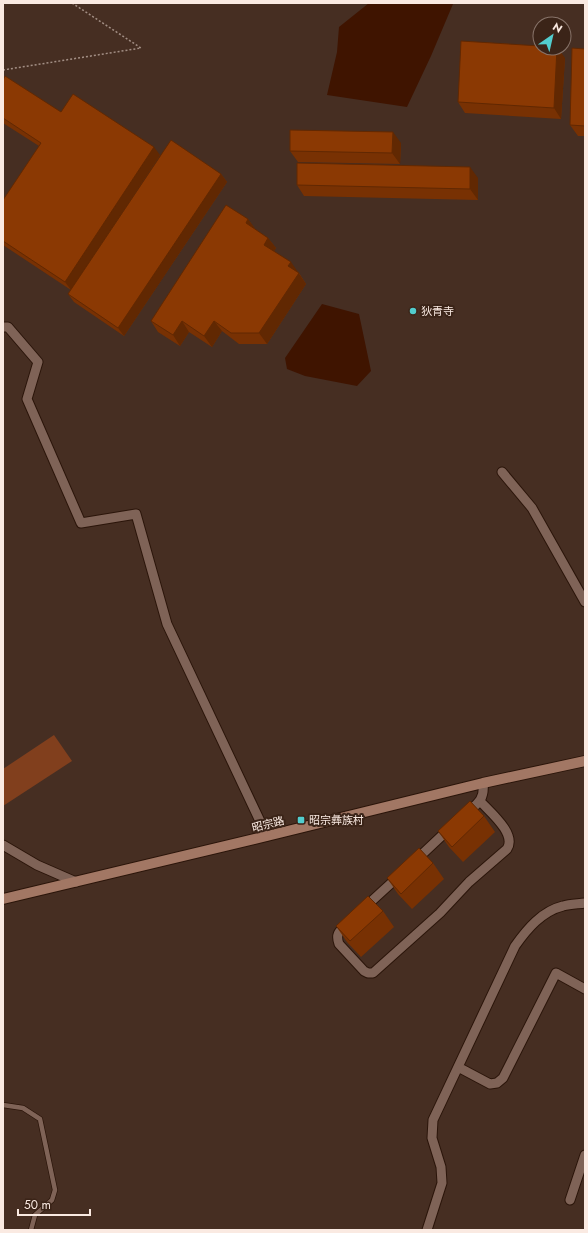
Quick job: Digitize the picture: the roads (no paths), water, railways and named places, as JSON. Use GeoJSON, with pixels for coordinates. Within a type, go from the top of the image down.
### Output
{"type":"FeatureCollection","features":[{"type":"Feature","properties":{"kind":"street"},"geometry":{"type":"LineString","coordinates":[[3,327],[8,327],[38,362],[27,399],[81,523],[136,514],[167,624],[267,836]]}},
{"type":"Feature","properties":{"kind":"street"},"geometry":{"type":"LineString","coordinates":[[502,472],[532,508],[585,602]]}},
{"type":"Feature","properties":{"kind":"street","name":"昭宗路"},"geometry":{"type":"LineString","coordinates":[[3,899],[483,783],[585,761]]}},
{"type":"Feature","properties":{"kind":"street"},"geometry":{"type":"LineString","coordinates":[[480,801],[504,828],[509,836],[509,846],[469,882],[440,913],[373,973],[364,971],[339,944],[337,938],[338,934],[480,801],[483,795],[483,783]]}},
{"type":"Feature","properties":{"kind":"street"},"geometry":{"type":"LineString","coordinates":[[3,845],[37,865],[76,882]]}},
{"type":"Feature","properties":{"kind":"street"},"geometry":{"type":"LineString","coordinates":[[428,1230],[442,1183],[441,1167],[432,1138],[433,1120],[515,946],[526,930],[543,915],[562,906],[585,903]]}},
{"type":"Feature","properties":{"kind":"street"},"geometry":{"type":"LineString","coordinates":[[458,1067],[490,1084],[497,1083],[503,1078],[556,973],[585,989]]}},
{"type":"Feature","properties":{"kind":"street"},"geometry":{"type":"LineString","coordinates":[[570,1200],[585,1155]]}},
{"type":"Feature","properties":{"kind":"lane"},"geometry":{"type":"LineString","coordinates":[[3,1105],[23,1108],[40,1119],[55,1190],[52,1200],[35,1215],[31,1230]]}},
{"type":"Feature","properties":{"kind":"place","name":"狄青寺"},"geometry":{"type":"Point","coordinates":[413,311]}},
{"type":"Feature","properties":{"kind":"place","name":"昭宗彝族村"},"geometry":{"type":"Point","coordinates":[301,820]}}]}
